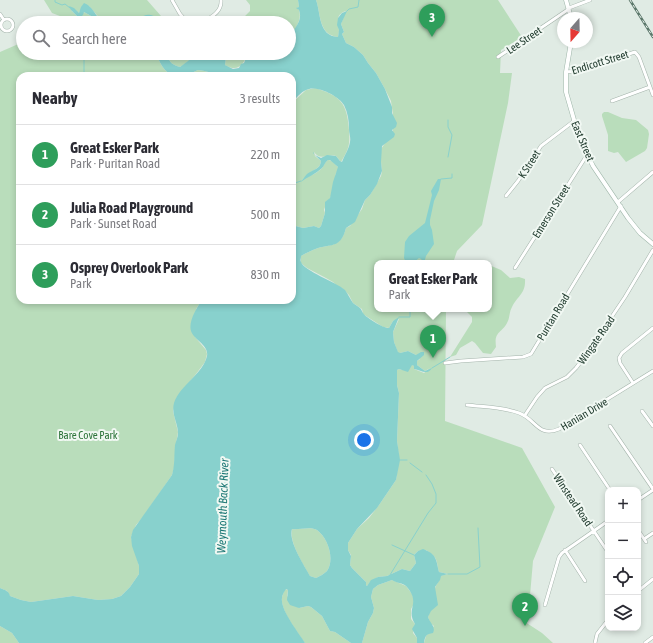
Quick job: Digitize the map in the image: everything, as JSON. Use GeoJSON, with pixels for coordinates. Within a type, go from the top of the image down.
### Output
{"type":"FeatureCollection","features":[{"type":"Feature","properties":{"kind":"street"},"geometry":{"type":"LineString","coordinates":[[172,0],[182,16]]}},
{"type":"Feature","properties":{"kind":"street"},"geometry":{"type":"LineString","coordinates":[[212,16],[219,11],[221,0]]}},
{"type":"Feature","properties":{"kind":"street"},"geometry":{"type":"LineString","coordinates":[[566,0],[570,12]]}},
{"type":"Feature","properties":{"kind":"street","name":"Lee Street"},"geometry":{"type":"LineString","coordinates":[[498,57],[569,9],[590,0]]}},
{"type":"Feature","properties":{"kind":"street"},"geometry":{"type":"LineString","coordinates":[[0,14],[4,20]]}},
{"type":"Feature","properties":{"kind":"street"},"geometry":{"type":"LineString","coordinates":[[9,19],[13,23],[10,31],[2,28],[2,22],[4,20],[9,19]]}},
{"type":"Feature","properties":{"kind":"street","name":"East Street"},"geometry":{"type":"LineString","coordinates":[[570,48],[566,72],[566,92],[574,121],[587,154],[640,233],[653,244]]}},
{"type":"Feature","properties":{"kind":"street","name":"Endicott Street"},"geometry":{"type":"LineString","coordinates":[[566,72],[576,71],[634,52],[639,57],[653,95]]}},
{"type":"Feature","properties":{"kind":"street"},"geometry":{"type":"LineString","coordinates":[[612,101],[650,87]]}},
{"type":"Feature","properties":{"kind":"street","name":"K Street"},"geometry":{"type":"LineString","coordinates":[[506,196],[518,181],[541,146],[574,121]]}},
{"type":"Feature","properties":{"kind":"street","name":"Emerson Street"},"geometry":{"type":"LineString","coordinates":[[515,268],[587,154]]}},
{"type":"Feature","properties":{"kind":"street"},"geometry":{"type":"LineString","coordinates":[[618,202],[653,172]]}},
{"type":"Feature","properties":{"kind":"street","name":"Puritan Road"},"geometry":{"type":"LineString","coordinates":[[445,363],[523,357],[531,354],[621,206]]}},
{"type":"Feature","properties":{"kind":"street","name":"Wingate Road"},"geometry":{"type":"LineString","coordinates":[[525,415],[544,388],[567,377],[576,368],[625,297],[653,250]]}},
{"type":"Feature","properties":{"kind":"street"},"geometry":{"type":"LineString","coordinates":[[633,383],[618,358],[653,328]]}},
{"type":"Feature","properties":{"kind":"street","name":"Hanian Drive"},"geometry":{"type":"LineString","coordinates":[[467,405],[506,410],[525,415],[540,429],[553,432],[653,371]]}},
{"type":"Feature","properties":{"kind":"street"},"geometry":{"type":"LineString","coordinates":[[642,411],[653,426]]}},
{"type":"Feature","properties":{"kind":"street"},"geometry":{"type":"LineString","coordinates":[[610,426],[653,489],[641,498]]}},
{"type":"Feature","properties":{"kind":"street"},"geometry":{"type":"LineString","coordinates":[[580,445],[608,487]]}},
{"type":"Feature","properties":{"kind":"street","name":"Winstead Road"},"geometry":{"type":"LineString","coordinates":[[552,469],[605,548]]}},
{"type":"Feature","properties":{"kind":"street"},"geometry":{"type":"LineString","coordinates":[[545,605],[559,557],[563,551],[605,523]]}},
{"type":"Feature","properties":{"kind":"street"},"geometry":{"type":"LineString","coordinates":[[641,535],[645,541],[653,533]]}},
{"type":"Feature","properties":{"kind":"street"},"geometry":{"type":"LineString","coordinates":[[563,551],[586,581]]}},
{"type":"Feature","properties":{"kind":"street"},"geometry":{"type":"LineString","coordinates":[[641,589],[653,579]]}},
{"type":"Feature","properties":{"kind":"street"},"geometry":{"type":"LineString","coordinates":[[595,643],[597,634],[605,624]]}},
{"type":"Feature","properties":{"kind":"street"},"geometry":{"type":"LineString","coordinates":[[645,643],[653,637]]}},
{"type":"Feature","properties":{"kind":"green space"},"geometry":{"type":"Polygon","coordinates":[[[44,0],[147,0],[161,16],[98,16],[89,6],[79,13],[71,10],[77,16],[60,16],[52,13],[44,0]]]}},
{"type":"Feature","properties":{"kind":"green space"},"geometry":{"type":"Polygon","coordinates":[[[246,0],[298,0],[299,7],[297,8],[299,10],[300,17],[298,24],[296,28],[296,16],[245,16],[250,11],[250,5],[246,0]]]}},
{"type":"Feature","properties":{"kind":"green space"},"geometry":{"type":"Polygon","coordinates":[[[316,0],[498,0],[522,37],[501,50],[500,73],[512,73],[508,103],[482,225],[457,251],[454,260],[374,260],[374,312],[446,312],[445,421],[522,448],[555,507],[533,561],[529,607],[522,620],[542,633],[553,643],[424,643],[426,636],[434,626],[430,623],[428,617],[435,588],[440,576],[448,574],[439,572],[436,559],[433,555],[426,550],[418,551],[414,555],[416,563],[410,571],[402,569],[387,576],[378,577],[367,586],[366,582],[350,565],[351,555],[348,550],[348,543],[357,529],[369,518],[379,505],[396,480],[399,458],[397,441],[399,393],[397,385],[397,370],[402,370],[411,364],[414,366],[414,369],[424,373],[430,368],[425,371],[417,365],[417,361],[420,359],[408,351],[398,353],[394,342],[393,332],[399,319],[393,321],[389,328],[383,327],[363,314],[362,309],[353,303],[349,295],[343,289],[301,263],[301,256],[316,249],[333,245],[342,238],[346,228],[350,226],[362,209],[365,200],[370,195],[381,176],[381,149],[393,132],[391,101],[385,89],[363,55],[354,47],[346,43],[342,34],[344,32],[341,24],[346,11],[339,17],[338,37],[327,32],[324,28],[321,23],[316,0]]]}},
{"type":"Feature","properties":{"kind":"green space"},"geometry":{"type":"Polygon","coordinates":[[[84,12],[91,16],[81,16],[84,12]]]}},
{"type":"Feature","properties":{"kind":"green space","name":"Bare Cove Park"},"geometry":{"type":"Polygon","coordinates":[[[16,45],[16,60],[159,60],[164,69],[168,72],[16,72],[16,304],[199,304],[196,309],[195,337],[206,350],[207,354],[205,362],[177,397],[173,411],[178,432],[174,468],[172,475],[136,525],[131,537],[139,566],[139,574],[130,587],[121,596],[112,599],[98,600],[73,596],[31,602],[10,596],[7,591],[0,588],[0,52],[16,45]]]}},
{"type":"Feature","properties":{"kind":"green space"},"geometry":{"type":"Polygon","coordinates":[[[169,60],[190,60],[180,67],[169,60]]]}},
{"type":"Feature","properties":{"kind":"green space"},"geometry":{"type":"Polygon","coordinates":[[[226,60],[245,60],[237,68],[225,65],[226,60]]]}},
{"type":"Feature","properties":{"kind":"green space","name":"Bare Cove Park"},"geometry":{"type":"Polygon","coordinates":[[[198,70],[207,72],[194,72],[198,70]]]}},
{"type":"Feature","properties":{"kind":"green space"},"geometry":{"type":"Polygon","coordinates":[[[315,88],[337,98],[344,107],[348,121],[349,143],[341,162],[336,156],[321,157],[316,155],[314,152],[315,156],[321,161],[320,164],[302,180],[320,170],[328,160],[332,161],[338,167],[332,194],[327,201],[324,210],[325,213],[319,228],[314,226],[303,228],[296,226],[296,99],[306,90],[315,88]]]}},
{"type":"Feature","properties":{"kind":"green space"},"geometry":{"type":"Polygon","coordinates":[[[604,112],[608,112],[622,118],[636,120],[648,130],[649,134],[647,148],[645,151],[626,162],[618,152],[614,153],[608,151],[608,135],[602,116],[604,112]]]}},
{"type":"Feature","properties":{"kind":"green space"},"geometry":{"type":"Polygon","coordinates":[[[492,266],[501,270],[510,278],[519,277],[525,279],[523,292],[514,303],[505,327],[498,333],[496,338],[496,347],[491,354],[483,353],[472,341],[460,348],[456,355],[450,357],[472,322],[472,317],[467,312],[492,312],[492,266]]]}},
{"type":"Feature","properties":{"kind":"green space"},"geometry":{"type":"Polygon","coordinates":[[[292,529],[314,529],[317,530],[324,538],[330,555],[329,566],[325,573],[316,578],[310,576],[300,559],[295,546],[292,529]]]}},
{"type":"Feature","properties":{"kind":"green space"},"geometry":{"type":"Polygon","coordinates":[[[392,580],[406,586],[412,594],[415,602],[411,609],[411,619],[415,624],[413,633],[417,638],[417,643],[362,643],[368,622],[373,613],[374,608],[371,597],[373,589],[378,585],[392,580]]]}},
{"type":"Feature","properties":{"kind":"green space"},"geometry":{"type":"Polygon","coordinates":[[[285,589],[288,590],[287,596],[299,608],[308,606],[311,607],[322,616],[330,631],[335,632],[351,643],[305,643],[290,621],[284,609],[282,598],[285,589]]]}},
{"type":"Feature","properties":{"kind":"green space"},"geometry":{"type":"Polygon","coordinates":[[[0,626],[12,633],[19,643],[0,643],[0,626]]]}},
{"type":"Feature","properties":{"kind":"water","name":"Weymouth Back River"},"geometry":{"type":"Polygon","coordinates":[[[298,0],[316,0],[321,23],[327,33],[338,37],[338,18],[342,13],[347,11],[341,24],[344,32],[342,34],[346,43],[354,47],[363,55],[376,73],[385,89],[392,107],[392,113],[397,123],[396,127],[392,130],[395,134],[394,137],[382,146],[382,171],[377,184],[365,200],[355,222],[346,228],[342,239],[339,242],[333,245],[318,248],[301,256],[301,262],[314,273],[345,290],[353,303],[360,308],[368,318],[376,323],[389,328],[393,321],[399,317],[393,332],[394,342],[398,352],[408,351],[416,355],[424,352],[424,355],[417,361],[417,365],[425,371],[432,368],[428,372],[424,372],[414,369],[414,366],[412,365],[408,372],[399,369],[397,370],[397,385],[399,393],[397,441],[400,460],[396,480],[377,508],[357,529],[348,543],[348,550],[351,556],[350,565],[366,582],[367,586],[371,580],[378,577],[387,576],[402,569],[410,571],[416,563],[414,555],[418,551],[423,549],[431,553],[435,558],[439,572],[448,574],[441,576],[435,587],[438,605],[431,611],[428,617],[434,631],[426,636],[424,643],[417,643],[417,638],[412,629],[415,624],[412,619],[413,597],[406,586],[392,580],[378,585],[373,589],[371,597],[374,608],[373,613],[368,622],[362,643],[351,643],[335,632],[330,631],[322,616],[311,607],[308,606],[299,608],[290,605],[287,600],[288,590],[286,589],[282,597],[284,609],[290,621],[305,643],[19,643],[12,633],[0,626],[0,588],[8,592],[10,596],[31,602],[73,596],[98,600],[112,599],[121,596],[130,587],[139,574],[139,566],[132,546],[131,537],[133,530],[172,475],[175,445],[178,433],[173,411],[174,403],[181,391],[201,368],[207,356],[206,349],[195,337],[190,327],[192,319],[200,304],[296,304],[296,226],[303,228],[314,226],[319,228],[321,226],[325,213],[325,202],[330,198],[338,167],[328,160],[320,170],[301,182],[307,174],[319,166],[321,161],[315,155],[321,158],[327,155],[336,156],[342,162],[348,149],[350,139],[347,114],[344,105],[337,98],[327,92],[315,89],[306,90],[296,98],[296,72],[207,72],[198,70],[194,72],[168,72],[164,69],[159,60],[169,60],[174,65],[180,67],[189,60],[226,60],[225,65],[233,69],[239,68],[245,60],[296,60],[296,27],[300,14],[299,10],[296,8],[299,7],[298,0]],[[308,528],[292,529],[291,534],[294,546],[310,576],[316,578],[327,571],[330,555],[327,543],[321,534],[317,530],[308,528]]]}},
{"type":"Feature","properties":{"kind":"water"},"geometry":{"type":"Polygon","coordinates":[[[84,3],[87,4],[98,16],[91,16],[84,12],[82,16],[77,16],[69,6],[74,8],[79,13],[84,3]]]}},
{"type":"Feature","properties":{"kind":"water"},"geometry":{"type":"Polygon","coordinates":[[[438,179],[441,179],[430,220],[434,244],[425,260],[419,258],[417,260],[405,260],[405,242],[409,236],[425,223],[432,195],[431,191],[438,179]]]}},
{"type":"Feature","properties":{"kind":"waterway"},"geometry":{"type":"LineString","coordinates":[[55,0],[55,2],[62,5],[65,4],[70,8]]}},
{"type":"Feature","properties":{"kind":"waterway"},"geometry":{"type":"LineString","coordinates":[[347,11],[358,7],[359,0]]}},
{"type":"Feature","properties":{"kind":"waterway"},"geometry":{"type":"LineString","coordinates":[[84,60],[84,72]]}},
{"type":"Feature","properties":{"kind":"waterway"},"geometry":{"type":"LineString","coordinates":[[448,120],[448,127],[452,135],[448,157]]}},
{"type":"Feature","properties":{"kind":"waterway"},"geometry":{"type":"LineString","coordinates":[[441,179],[452,178],[452,174]]}},
{"type":"Feature","properties":{"kind":"waterway"},"geometry":{"type":"LineString","coordinates":[[296,183],[301,181]]}},
{"type":"Feature","properties":{"kind":"waterway"},"geometry":{"type":"LineString","coordinates":[[399,317],[410,317],[410,312]]}},
{"type":"Feature","properties":{"kind":"waterway"},"geometry":{"type":"LineString","coordinates":[[432,368],[450,357]]}},
{"type":"Feature","properties":{"kind":"waterway"},"geometry":{"type":"LineString","coordinates":[[400,460],[407,460]]}},
{"type":"Feature","properties":{"kind":"waterway"},"geometry":{"type":"LineString","coordinates":[[410,463],[422,472]]}},
{"type":"Feature","properties":{"kind":"waterway"},"geometry":{"type":"LineString","coordinates":[[390,575],[428,513],[436,503],[436,494],[426,475]]}},
{"type":"Feature","properties":{"kind":"waterway"},"geometry":{"type":"LineString","coordinates":[[448,574],[467,574],[480,567],[478,528]]}},
{"type":"Feature","properties":{"kind":"waterway"},"geometry":{"type":"LineString","coordinates":[[392,545],[414,555]]}},
{"type":"Feature","properties":{"kind":"railway"},"geometry":{"type":"LineString","coordinates":[[630,0],[653,37]]}},
{"type":"Feature","properties":{"kind":"place","name":"Osprey Overlook Park"},"geometry":{"type":"Point","coordinates":[432,37]}},
{"type":"Feature","properties":{"kind":"place","name":"Great Esker Park"},"geometry":{"type":"Point","coordinates":[433,358]}},
{"type":"Feature","properties":{"kind":"place","name":"Julia Road Playground"},"geometry":{"type":"Point","coordinates":[525,626]}}]}
